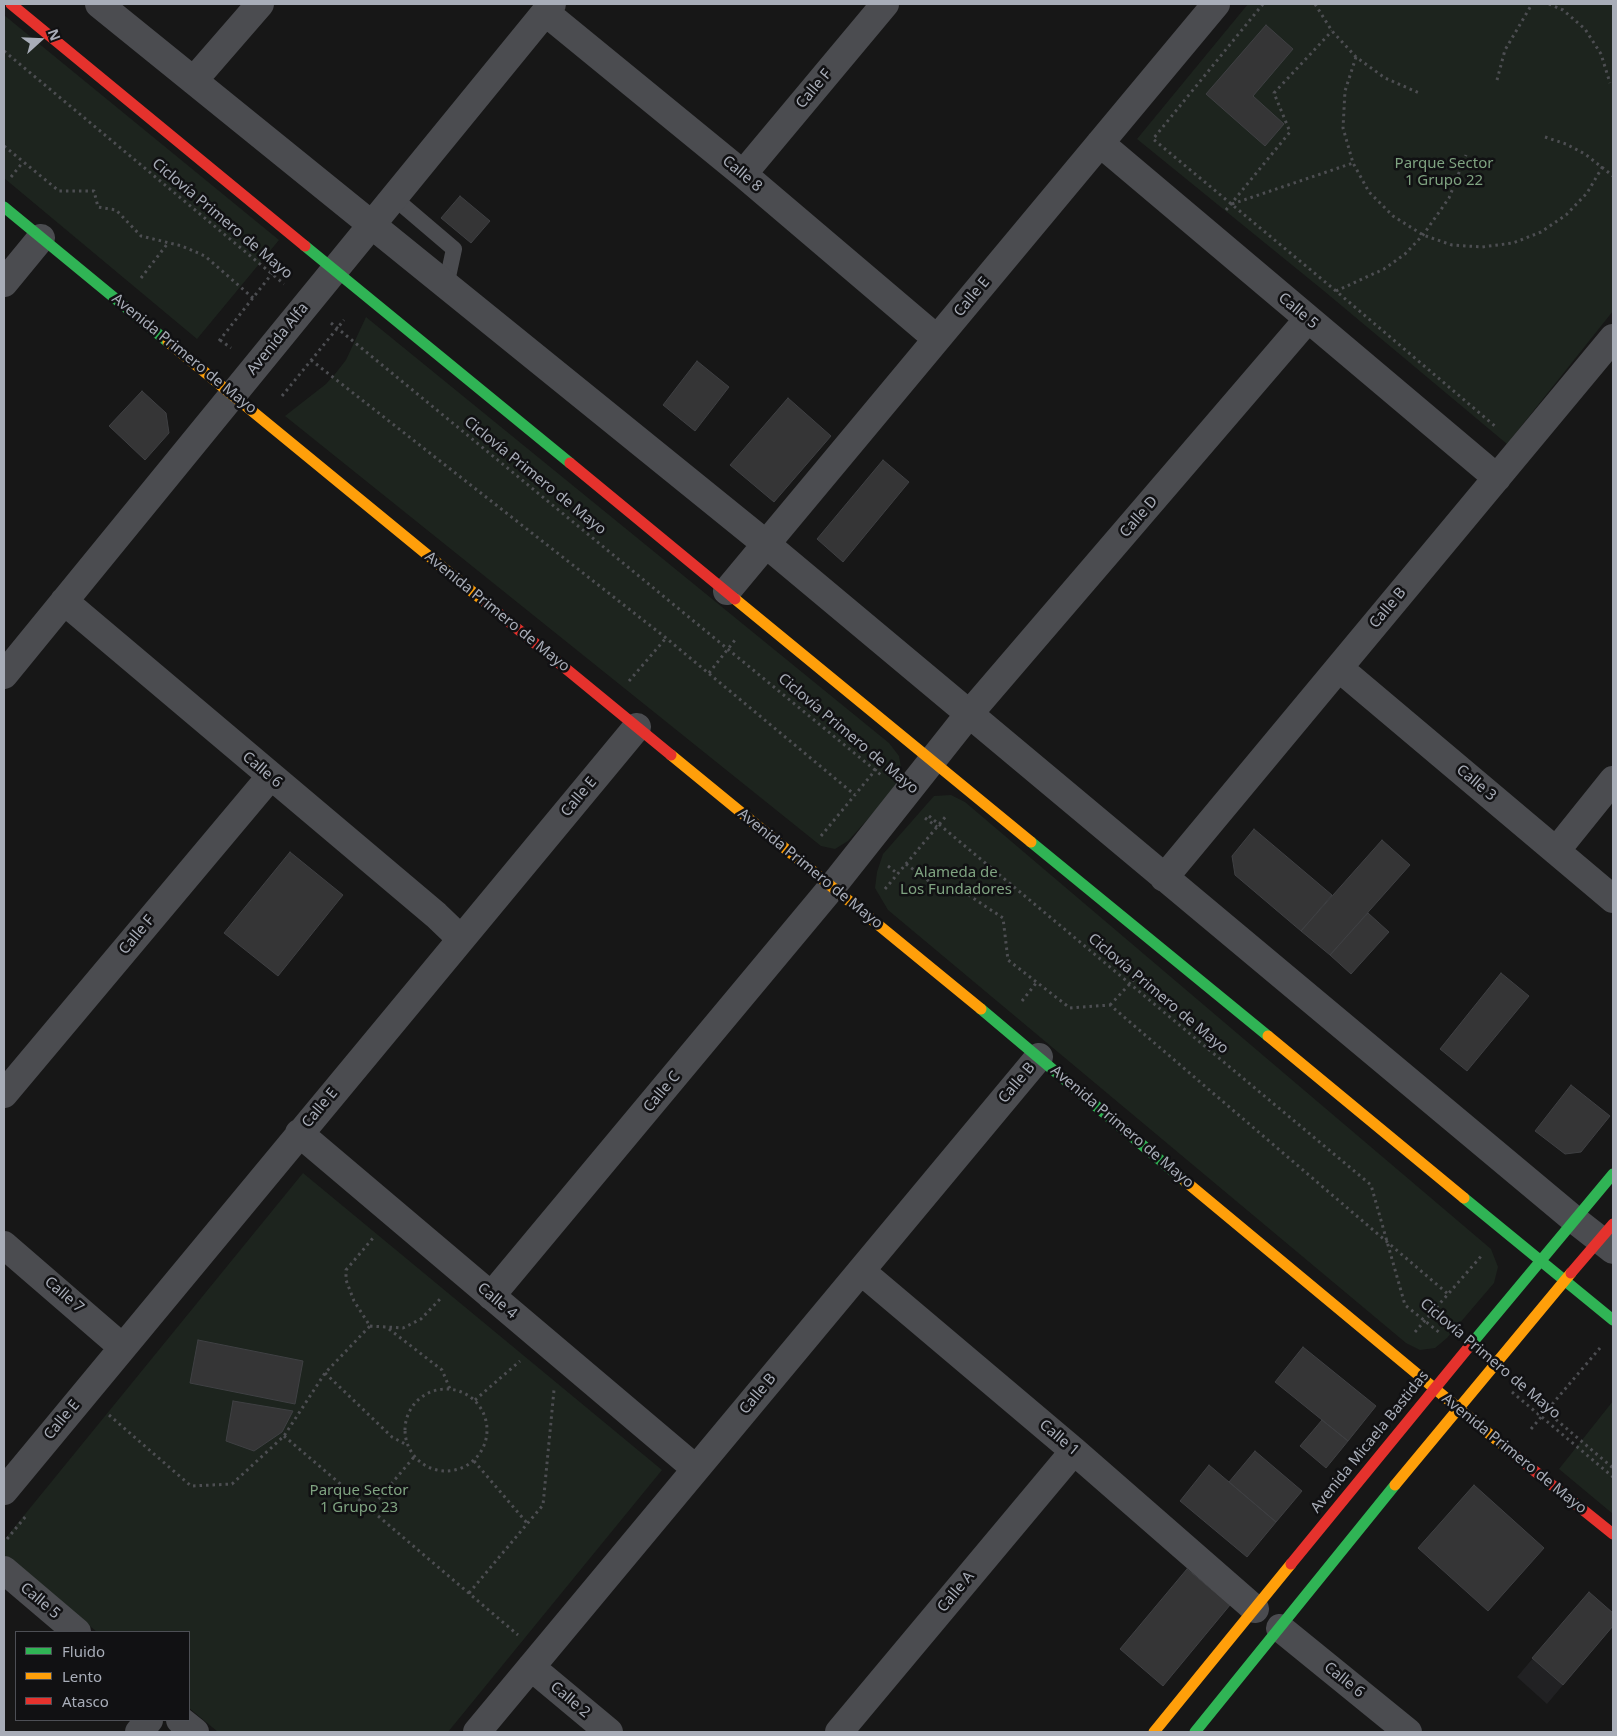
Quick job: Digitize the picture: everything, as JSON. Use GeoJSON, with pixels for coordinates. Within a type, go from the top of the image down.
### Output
{"type":"FeatureCollection","features":[{"type":"Feature","properties":{"kind":"main road"},"geometry":{"type":"LineString","coordinates":[[11,4],[1613,1320]]}},
{"type":"Feature","properties":{"kind":"main road","name":"Avenida Primero de Mayo"},"geometry":{"type":"LineString","coordinates":[[4,207],[1039,1057],[1457,1410],[1613,1534]]}},
{"type":"Feature","properties":{"kind":"main road","name":"Avenida Micaela Bastidas"},"geometry":{"type":"LineString","coordinates":[[1154,1732],[1433,1389],[1542,1262],[1613,1174]]}},
{"type":"Feature","properties":{"kind":"main road"},"geometry":{"type":"LineString","coordinates":[[1195,1732],[1488,1373],[1566,1282],[1609,1238]]}},
{"type":"Feature","properties":{"kind":"street"},"geometry":{"type":"LineString","coordinates":[[99,4],[766,544],[1576,1221],[1609,1238]]}},
{"type":"Feature","properties":{"kind":"street"},"geometry":{"type":"LineString","coordinates":[[194,80],[260,4]]}},
{"type":"Feature","properties":{"kind":"street","name":"Calle F"},"geometry":{"type":"LineString","coordinates":[[742,174],[885,4]]}},
{"type":"Feature","properties":{"kind":"street","name":"Calle E"},"geometry":{"type":"LineString","coordinates":[[727,591],[1216,4]]}},
{"type":"Feature","properties":{"kind":"street","name":"Calle 8"},"geometry":{"type":"LineString","coordinates":[[548,8],[937,339]]}},
{"type":"Feature","properties":{"kind":"street","name":"Avenida Alfa"},"geometry":{"type":"LineString","coordinates":[[4,674],[548,8]]}},
{"type":"Feature","properties":{"kind":"street","name":"Calle 5"},"geometry":{"type":"LineString","coordinates":[[1100,143],[1496,478]]}},
{"type":"Feature","properties":{"kind":"street"},"geometry":{"type":"LineString","coordinates":[[4,283],[41,238]]}},
{"type":"Feature","properties":{"kind":"street","name":"Calle D"},"geometry":{"type":"LineString","coordinates":[[905,795],[969,714],[1308,319]]}},
{"type":"Feature","properties":{"kind":"street","name":"Calle B"},"geometry":{"type":"LineString","coordinates":[[1164,878],[1613,338]]}},
{"type":"Feature","properties":{"kind":"street","name":"Calle 6"},"geometry":{"type":"LineString","coordinates":[[64,601],[436,915],[461,939]]}},
{"type":"Feature","properties":{"kind":"street","name":"Calle 3"},"geometry":{"type":"LineString","coordinates":[[1339,668],[1613,899]]}},
{"type":"Feature","properties":{"kind":"street","name":"Calle E"},"geometry":{"type":"LineString","coordinates":[[4,1491],[637,727]]}},
{"type":"Feature","properties":{"kind":"street","name":"Calle F"},"geometry":{"type":"LineString","coordinates":[[4,1094],[270,776]]}},
{"type":"Feature","properties":{"kind":"street"},"geometry":{"type":"LineString","coordinates":[[1556,851],[1613,780]]}},
{"type":"Feature","properties":{"kind":"street","name":"Calle C"},"geometry":{"type":"LineString","coordinates":[[491,1296],[832,887],[905,795]]}},
{"type":"Feature","properties":{"kind":"street","name":"Calle B"},"geometry":{"type":"LineString","coordinates":[[477,1732],[1039,1057]]}},
{"type":"Feature","properties":{"kind":"street","name":"Calle 4"},"geometry":{"type":"LineString","coordinates":[[299,1133],[696,1469]]}},
{"type":"Feature","properties":{"kind":"street","name":"Calle 7"},"geometry":{"type":"LineString","coordinates":[[4,1245],[122,1347]]}},
{"type":"Feature","properties":{"kind":"street","name":"Calle 1"},"geometry":{"type":"LineString","coordinates":[[861,1270],[1074,1451],[1255,1609]]}},
{"type":"Feature","properties":{"kind":"street","name":"Calle A"},"geometry":{"type":"LineString","coordinates":[[839,1732],[1074,1451]]}},
{"type":"Feature","properties":{"kind":"street","name":"Calle 5"},"geometry":{"type":"LineString","coordinates":[[4,1570],[76,1631]]}},
{"type":"Feature","properties":{"kind":"street","name":"Calle 6"},"geometry":{"type":"LineString","coordinates":[[1280,1628],[1408,1732]]}},
{"type":"Feature","properties":{"kind":"street","name":"Calle 2"},"geometry":{"type":"LineString","coordinates":[[531,1667],[609,1732]]}},
{"type":"Feature","properties":{"kind":"street"},"geometry":{"type":"LineString","coordinates":[[138,1732],[148,1721]]}},
{"type":"Feature","properties":{"kind":"street"},"geometry":{"type":"LineString","coordinates":[[181,1721],[195,1732]]}},
{"type":"Feature","properties":{"kind":"lane"},"geometry":{"type":"LineString","coordinates":[[393,198],[454,249],[446,286]]}},
{"type":"Feature","properties":{"kind":"path"},"geometry":{"type":"LineString","coordinates":[[1264,4],[1153,139],[1498,429]]}},
{"type":"Feature","properties":{"kind":"path"},"geometry":{"type":"LineString","coordinates":[[1315,4],[1332,31],[1356,57],[1386,78],[1419,94]]}},
{"type":"Feature","properties":{"kind":"path"},"geometry":{"type":"LineString","coordinates":[[1497,80],[1505,50],[1532,4]]}},
{"type":"Feature","properties":{"kind":"path"},"geometry":{"type":"LineString","coordinates":[[1549,4],[1563,10],[1585,29],[1601,54],[1610,83]]}},
{"type":"Feature","properties":{"kind":"path"},"geometry":{"type":"LineString","coordinates":[[1206,233],[1290,132],[1274,94],[1332,31]]}},
{"type":"Feature","properties":{"kind":"path","name":"Ciclovía Primero de Mayo"},"geometry":{"type":"LineString","coordinates":[[4,51],[337,328],[876,770],[1370,1185],[1406,1304],[1464,1353]]}},
{"type":"Feature","properties":{"kind":"path"},"geometry":{"type":"LineString","coordinates":[[1356,57],[1345,91],[1344,119],[1344,128],[1353,163],[1369,192],[1393,216],[1423,236],[1460,245],[1482,247],[1513,243],[1541,232],[1566,215],[1587,193],[1603,166]]}},
{"type":"Feature","properties":{"kind":"path"},"geometry":{"type":"LineString","coordinates":[[1545,137],[1566,144],[1603,166],[1613,176]]}},
{"type":"Feature","properties":{"kind":"path"},"geometry":{"type":"LineString","coordinates":[[4,146],[59,191],[94,191],[98,207],[116,210],[141,236],[205,256],[253,298]]}},
{"type":"Feature","properties":{"kind":"path"},"geometry":{"type":"LineString","coordinates":[[1336,291],[1384,269],[1423,236],[1449,198],[1466,155]]}},
{"type":"Feature","properties":{"kind":"path"},"geometry":{"type":"LineString","coordinates":[[1231,204],[1353,163]]}},
{"type":"Feature","properties":{"kind":"path"},"geometry":{"type":"LineString","coordinates":[[199,367],[299,240]]}},
{"type":"Feature","properties":{"kind":"path"},"geometry":{"type":"LineString","coordinates":[[122,304],[168,243]]}},
{"type":"Feature","properties":{"kind":"path"},"geometry":{"type":"LineString","coordinates":[[264,420],[365,294]]}},
{"type":"Feature","properties":{"kind":"path"},"geometry":{"type":"LineString","coordinates":[[311,360],[666,638],[855,795]]}},
{"type":"Feature","properties":{"kind":"path"},"geometry":{"type":"LineString","coordinates":[[709,673],[755,614]]}},
{"type":"Feature","properties":{"kind":"path"},"geometry":{"type":"LineString","coordinates":[[609,704],[666,638]]}},
{"type":"Feature","properties":{"kind":"path"},"geometry":{"type":"LineString","coordinates":[[801,862],[904,736]]}},
{"type":"Feature","properties":{"kind":"path"},"geometry":{"type":"LineString","coordinates":[[864,913],[968,790]]}},
{"type":"Feature","properties":{"kind":"path"},"geometry":{"type":"LineString","coordinates":[[906,864],[934,885],[958,888],[1003,918],[1008,960],[1070,1008],[1110,1005],[1162,949]]}},
{"type":"Feature","properties":{"kind":"path"},"geometry":{"type":"LineString","coordinates":[[1110,1005],[1448,1294]]}},
{"type":"Feature","properties":{"kind":"path"},"geometry":{"type":"LineString","coordinates":[[1394,1356],[1503,1230]]}},
{"type":"Feature","properties":{"kind":"path"},"geometry":{"type":"LineString","coordinates":[[367,1231],[381,1242]]}},
{"type":"Feature","properties":{"kind":"path"},"geometry":{"type":"LineString","coordinates":[[374,1236],[346,1270],[346,1280],[354,1300],[370,1326],[389,1329],[403,1328],[421,1319],[444,1294]]}},
{"type":"Feature","properties":{"kind":"path"},"geometry":{"type":"LineString","coordinates":[[109,1415],[191,1486],[232,1484],[284,1436],[325,1373],[370,1326]]}},
{"type":"Feature","properties":{"kind":"path"},"geometry":{"type":"LineString","coordinates":[[389,1329],[442,1370],[450,1388]]}},
{"type":"Feature","properties":{"kind":"path"},"geometry":{"type":"LineString","coordinates":[[1511,1452],[1601,1346]]}},
{"type":"Feature","properties":{"kind":"path"},"geometry":{"type":"LineString","coordinates":[[475,1400],[523,1358],[516,1353]]}},
{"type":"Feature","properties":{"kind":"path"},"geometry":{"type":"LineString","coordinates":[[325,1373],[392,1438],[407,1445]]}},
{"type":"Feature","properties":{"kind":"path","name":"Ciclovía Primero de Mayo"},"geometry":{"type":"LineString","coordinates":[[1488,1373],[1613,1477]]}},
{"type":"Feature","properties":{"kind":"path"},"geometry":{"type":"LineString","coordinates":[[469,1593],[544,1505],[555,1385],[562,1391]]}},
{"type":"Feature","properties":{"kind":"path"},"geometry":{"type":"LineString","coordinates":[[450,1388],[464,1392],[475,1400],[483,1412],[487,1424],[486,1438],[482,1450],[474,1461],[463,1468],[450,1471],[424,1466],[414,1457],[407,1445],[404,1431],[407,1417],[413,1404],[423,1395],[436,1390],[450,1388]]}},
{"type":"Feature","properties":{"kind":"path"},"geometry":{"type":"LineString","coordinates":[[1546,1411],[1613,1468]]}},
{"type":"Feature","properties":{"kind":"path"},"geometry":{"type":"LineString","coordinates":[[284,1436],[521,1637],[515,1644]]}},
{"type":"Feature","properties":{"kind":"path"},"geometry":{"type":"LineString","coordinates":[[370,1509],[414,1457]]}},
{"type":"Feature","properties":{"kind":"path"},"geometry":{"type":"LineString","coordinates":[[474,1461],[528,1523]]}},
{"type":"Feature","properties":{"kind":"shaded area"},"geometry":{"type":"Polygon","coordinates":[[[1589,1592],[1613,1613],[1613,1626],[1547,1704],[1517,1677],[1589,1592]]]}},
{"type":"Feature","properties":{"kind":"green space","name":"Parque Sector 1 Grupo 22"},"geometry":{"type":"Polygon","coordinates":[[[1248,4],[1613,4],[1613,311],[1507,444],[1324,291],[1137,139],[1248,4]]]}},
{"type":"Feature","properties":{"kind":"green space"},"geometry":{"type":"Polygon","coordinates":[[[4,15],[279,240],[197,339],[4,178],[4,15]]]}},
{"type":"Feature","properties":{"kind":"green space"},"geometry":{"type":"Polygon","coordinates":[[[366,317],[889,743],[899,756],[902,773],[895,789],[848,841],[835,849],[821,846],[285,416],[326,384],[335,374],[346,360],[366,317]]]}},
{"type":"Feature","properties":{"kind":"green space","name":"Alameda de Los Fundadores"},"geometry":{"type":"Polygon","coordinates":[[[951,795],[965,802],[1491,1249],[1498,1267],[1494,1283],[1447,1338],[1435,1348],[1420,1350],[1406,1343],[888,910],[875,888],[877,872],[883,854],[934,796],[951,795]]]}},
{"type":"Feature","properties":{"kind":"green space","name":"Parque Sector 1 Grupo 23"},"geometry":{"type":"Polygon","coordinates":[[[303,1173],[662,1470],[448,1732],[218,1732],[190,1709],[190,1631],[96,1631],[4,1555],[4,1540],[303,1173]]]}},
{"type":"Feature","properties":{"kind":"green space"},"geometry":{"type":"Polygon","coordinates":[[[1613,1401],[1613,1514],[1559,1469],[1613,1401]]]}},
{"type":"Feature","properties":{"kind":"building"},"geometry":{"type":"Polygon","coordinates":[[[1266,25],[1293,49],[1253,96],[1284,124],[1265,146],[1206,94],[1266,25]]]}},
{"type":"Feature","properties":{"kind":"building"},"geometry":{"type":"Polygon","coordinates":[[[460,196],[490,221],[471,243],[441,218],[460,196]]]}},
{"type":"Feature","properties":{"kind":"building"},"geometry":{"type":"Polygon","coordinates":[[[697,361],[729,387],[695,431],[663,405],[697,361]]]}},
{"type":"Feature","properties":{"kind":"building"},"geometry":{"type":"Polygon","coordinates":[[[142,391],[166,413],[169,433],[145,460],[109,426],[142,391]]]}},
{"type":"Feature","properties":{"kind":"building"},"geometry":{"type":"Polygon","coordinates":[[[788,398],[831,436],[774,502],[730,465],[788,398]]]}},
{"type":"Feature","properties":{"kind":"building"},"geometry":{"type":"Polygon","coordinates":[[[883,460],[909,482],[843,562],[817,539],[883,460]]]}},
{"type":"Feature","properties":{"kind":"building"},"geometry":{"type":"Polygon","coordinates":[[[1254,829],[1332,895],[1301,931],[1235,875],[1232,856],[1254,829]]]}},
{"type":"Feature","properties":{"kind":"building"},"geometry":{"type":"Polygon","coordinates":[[[1382,840],[1410,865],[1330,955],[1301,931],[1382,840]]]}},
{"type":"Feature","properties":{"kind":"building"},"geometry":{"type":"Polygon","coordinates":[[[290,852],[343,895],[278,976],[224,933],[290,852]]]}},
{"type":"Feature","properties":{"kind":"building"},"geometry":{"type":"Polygon","coordinates":[[[1368,913],[1389,932],[1351,974],[1330,955],[1368,913]]]}},
{"type":"Feature","properties":{"kind":"building"},"geometry":{"type":"Polygon","coordinates":[[[1501,973],[1529,996],[1467,1071],[1440,1049],[1501,973]]]}},
{"type":"Feature","properties":{"kind":"building"},"geometry":{"type":"Polygon","coordinates":[[[1571,1085],[1610,1116],[1581,1152],[1565,1154],[1535,1131],[1571,1085]]]}},
{"type":"Feature","properties":{"kind":"building"},"geometry":{"type":"Polygon","coordinates":[[[198,1340],[303,1361],[295,1404],[190,1383],[198,1340]]]}},
{"type":"Feature","properties":{"kind":"building"},"geometry":{"type":"Polygon","coordinates":[[[1303,1347],[1376,1406],[1348,1441],[1275,1382],[1303,1347]]]}},
{"type":"Feature","properties":{"kind":"building"},"geometry":{"type":"Polygon","coordinates":[[[233,1401],[293,1411],[282,1432],[254,1451],[226,1441],[233,1401]]]}},
{"type":"Feature","properties":{"kind":"building"},"geometry":{"type":"Polygon","coordinates":[[[1322,1420],[1348,1441],[1326,1468],[1300,1446],[1322,1420]]]}},
{"type":"Feature","properties":{"kind":"building"},"geometry":{"type":"Polygon","coordinates":[[[1255,1451],[1302,1491],[1276,1522],[1229,1482],[1255,1451]]]}},
{"type":"Feature","properties":{"kind":"building"},"geometry":{"type":"Polygon","coordinates":[[[1209,1465],[1276,1522],[1247,1557],[1180,1501],[1209,1465]]]}},
{"type":"Feature","properties":{"kind":"building"},"geometry":{"type":"Polygon","coordinates":[[[1474,1485],[1544,1548],[1488,1611],[1418,1548],[1474,1485]]]}},
{"type":"Feature","properties":{"kind":"building"},"geometry":{"type":"Polygon","coordinates":[[[1187,1569],[1230,1605],[1163,1686],[1120,1649],[1187,1569]]]}},
{"type":"Feature","properties":{"kind":"building"},"geometry":{"type":"Polygon","coordinates":[[[1589,1592],[1613,1613],[1613,1626],[1563,1685],[1532,1658],[1589,1592]]]}},
{"type":"Feature","properties":{"kind":"traffic: fast"},"geometry":{"type":"LineString","coordinates":[[4,207],[168,342]]}},
{"type":"Feature","properties":{"kind":"traffic: fast"},"geometry":{"type":"LineString","coordinates":[[305,246],[570,463]]}},
{"type":"Feature","properties":{"kind":"traffic: fast"},"geometry":{"type":"LineString","coordinates":[[1031,842],[1268,1036]]}},
{"type":"Feature","properties":{"kind":"traffic: fast"},"geometry":{"type":"LineString","coordinates":[[981,1009],[1185,1181]]}},
{"type":"Feature","properties":{"kind":"traffic: fast"},"geometry":{"type":"LineString","coordinates":[[1468,1348],[1613,1174]]}},
{"type":"Feature","properties":{"kind":"traffic: fast"},"geometry":{"type":"LineString","coordinates":[[1464,1198],[1613,1320]]}},
{"type":"Feature","properties":{"kind":"traffic: fast"},"geometry":{"type":"LineString","coordinates":[[1195,1732],[1395,1485]]}},
{"type":"Feature","properties":{"kind":"traffic: slow"},"geometry":{"type":"LineString","coordinates":[[168,342],[486,603]]}},
{"type":"Feature","properties":{"kind":"traffic: slow"},"geometry":{"type":"LineString","coordinates":[[735,599],[1031,842]]}},
{"type":"Feature","properties":{"kind":"traffic: slow"},"geometry":{"type":"LineString","coordinates":[[671,755],[981,1009]]}},
{"type":"Feature","properties":{"kind":"traffic: slow"},"geometry":{"type":"LineString","coordinates":[[1268,1036],[1464,1198]]}},
{"type":"Feature","properties":{"kind":"traffic: slow"},"geometry":{"type":"LineString","coordinates":[[1185,1181],[1511,1452]]}},
{"type":"Feature","properties":{"kind":"traffic: slow"},"geometry":{"type":"LineString","coordinates":[[1395,1485],[1571,1273]]}},
{"type":"Feature","properties":{"kind":"traffic: slow"},"geometry":{"type":"LineString","coordinates":[[1154,1732],[1291,1564]]}},
{"type":"Feature","properties":{"kind":"traffic: jam"},"geometry":{"type":"LineString","coordinates":[[11,4],[305,246]]}},
{"type":"Feature","properties":{"kind":"traffic: jam"},"geometry":{"type":"LineString","coordinates":[[570,463],[735,599]]}},
{"type":"Feature","properties":{"kind":"traffic: jam"},"geometry":{"type":"LineString","coordinates":[[486,603],[671,755]]}},
{"type":"Feature","properties":{"kind":"traffic: jam"},"geometry":{"type":"LineString","coordinates":[[1571,1273],[1613,1224]]}},
{"type":"Feature","properties":{"kind":"traffic: jam"},"geometry":{"type":"LineString","coordinates":[[1291,1564],[1468,1348]]}},
{"type":"Feature","properties":{"kind":"traffic: jam"},"geometry":{"type":"LineString","coordinates":[[1511,1452],[1613,1534]]}}]}
